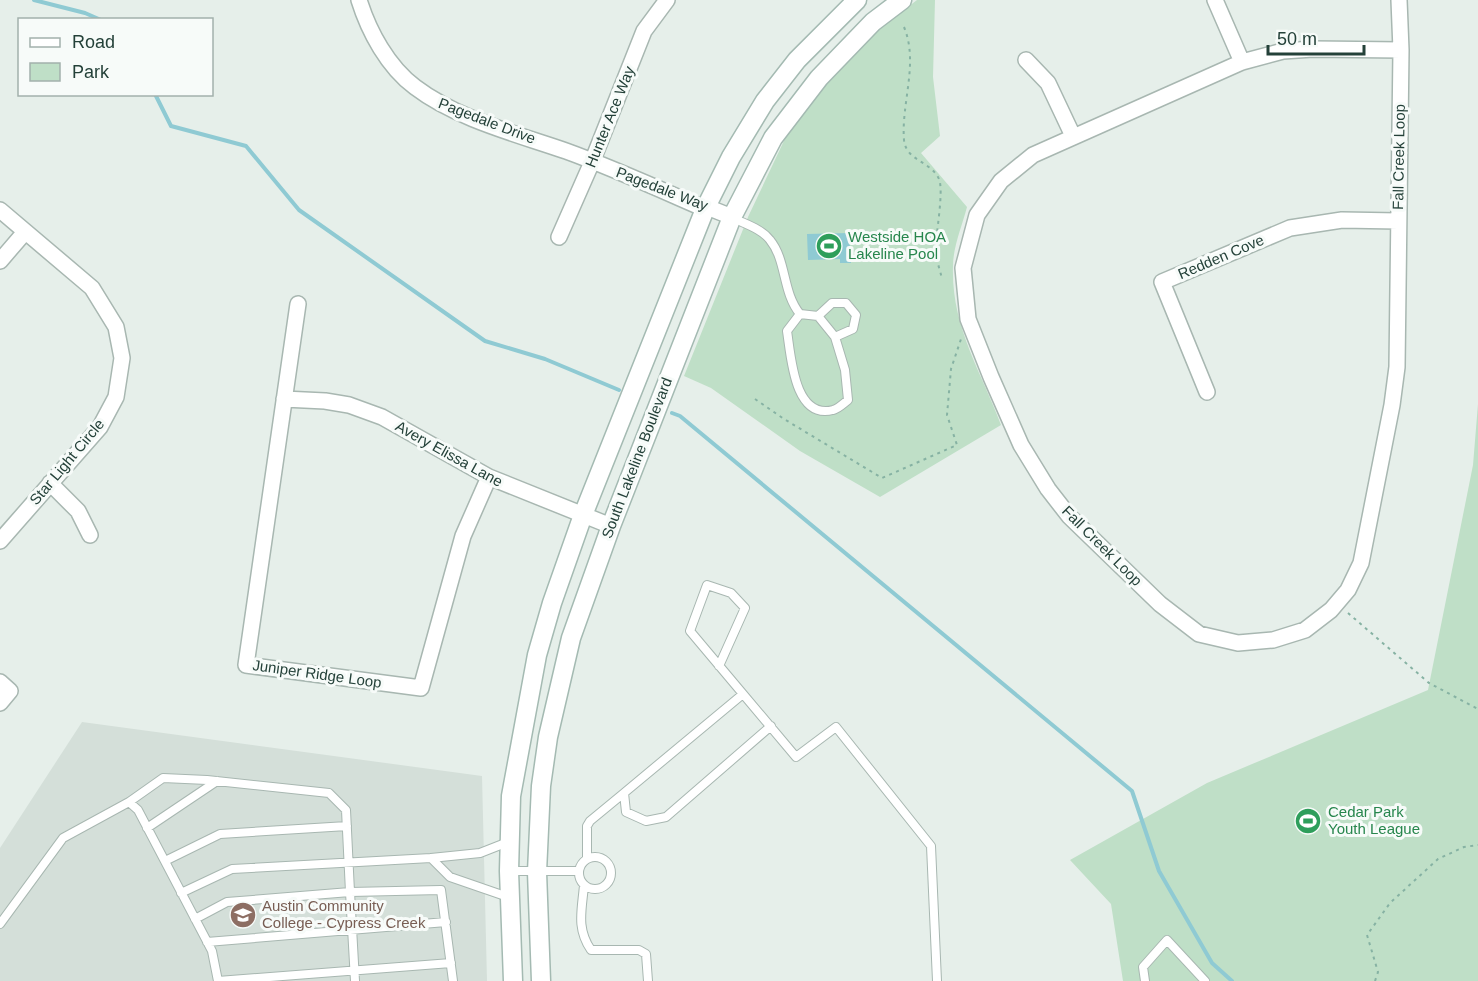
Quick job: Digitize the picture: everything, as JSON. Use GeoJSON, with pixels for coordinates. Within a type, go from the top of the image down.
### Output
{"type":"FeatureCollection","features":[{"type":"Feature","properties":{"kind":"main road","name":"South Lakeline Boulevard"},"geometry":{"type":"LineString","coordinates":[[513,981],[509,897],[511,795],[537,655],[552,603],[584,515],[705,208],[765,101],[797,60],[857,0]]}},
{"type":"Feature","properties":{"kind":"main road","name":"South Lakeline Boulevard"},"geometry":{"type":"LineString","coordinates":[[541,981],[537,872],[541,786],[550,726],[571,638],[610,526],[732,217],[773,138],[819,78],[873,22],[902,0]]}},
{"type":"Feature","properties":{"kind":"street","name":"Pagedale Drive"},"geometry":{"type":"LineString","coordinates":[[359,0],[366,21],[378,43],[413,86],[432,99],[460,113],[592,162]]}},
{"type":"Feature","properties":{"kind":"street","name":"Hunter Ace Way"},"geometry":{"type":"LineString","coordinates":[[559,237],[592,162],[644,31],[667,0]]}},
{"type":"Feature","properties":{"kind":"street"},"geometry":{"type":"LineString","coordinates":[[1215,0],[1242,62]]}},
{"type":"Feature","properties":{"kind":"street","name":"Fall Creek Loop"},"geometry":{"type":"LineString","coordinates":[[1399,0],[1401,50],[1397,367],[1392,405],[1361,563],[1348,590],[1331,610],[1305,630],[1273,640],[1238,643],[1199,634],[1160,604],[1077,524],[1048,489],[1021,445],[968,319],[963,268],[977,215],[1001,181],[1033,155],[1242,62],[1283,51],[1401,50]]}},
{"type":"Feature","properties":{"kind":"street"},"geometry":{"type":"LineString","coordinates":[[1026,60],[1048,83],[1073,136]]}},
{"type":"Feature","properties":{"kind":"street","name":"Pagedale Way"},"geometry":{"type":"LineString","coordinates":[[592,162],[732,217]]}},
{"type":"Feature","properties":{"kind":"street","name":"Star Light Circle"},"geometry":{"type":"LineString","coordinates":[[0,210],[92,288],[106,307],[116,327],[122,358],[116,397],[100,427],[0,541]]}},
{"type":"Feature","properties":{"kind":"street","name":"Redden Cove"},"geometry":{"type":"LineString","coordinates":[[1207,392],[1162,282],[1290,228],[1342,220],[1398,221]]}},
{"type":"Feature","properties":{"kind":"street"},"geometry":{"type":"LineString","coordinates":[[0,261],[25,232]]}},
{"type":"Feature","properties":{"kind":"street","name":"Juniper Ridge Loop"},"geometry":{"type":"LineString","coordinates":[[298,304],[246,665],[421,688],[464,536],[489,477]]}},
{"type":"Feature","properties":{"kind":"street","name":"Avery Elissa Lane"},"geometry":{"type":"LineString","coordinates":[[284,399],[349,405],[382,417],[489,477],[610,526]]}},
{"type":"Feature","properties":{"kind":"street"},"geometry":{"type":"LineString","coordinates":[[50,483],[78,511],[90,535]]}},
{"type":"Feature","properties":{"kind":"lane"},"geometry":{"type":"LineString","coordinates":[[732,217],[770,239],[778,255],[791,304],[800,314],[818,316],[835,337],[845,370],[848,400],[834,410],[820,411],[805,403],[797,385],[787,331],[800,314]]}},
{"type":"Feature","properties":{"kind":"lane"},"geometry":{"type":"LineString","coordinates":[[818,316],[832,303],[846,303],[856,315],[853,329],[835,337]]}},
{"type":"Feature","properties":{"kind":"lane"},"geometry":{"type":"LineString","coordinates":[[719,666],[745,608],[730,593],[707,585],[690,631],[719,666],[771,726],[796,757],[836,727],[931,846],[937,981]]}},
{"type":"Feature","properties":{"kind":"lane"},"geometry":{"type":"LineString","coordinates":[[587,859],[587,826],[590,820],[743,694]]}},
{"type":"Feature","properties":{"kind":"lane"},"geometry":{"type":"LineString","coordinates":[[624,793],[626,812],[645,820],[666,817],[771,726]]}},
{"type":"Feature","properties":{"kind":"lane"},"geometry":{"type":"LineString","coordinates":[[0,924],[63,838],[129,802],[164,778],[217,781],[329,793],[346,810],[355,981]]}},
{"type":"Feature","properties":{"kind":"lane"},"geometry":{"type":"LineString","coordinates":[[147,828],[217,781]]}},
{"type":"Feature","properties":{"kind":"lane"},"geometry":{"type":"LineString","coordinates":[[129,802],[138,810],[212,951],[218,981],[451,963]]}},
{"type":"Feature","properties":{"kind":"lane"},"geometry":{"type":"LineString","coordinates":[[165,861],[220,834],[347,826]]}},
{"type":"Feature","properties":{"kind":"lane"},"geometry":{"type":"LineString","coordinates":[[181,893],[232,869],[431,858],[480,853],[510,841]]}},
{"type":"Feature","properties":{"kind":"lane"},"geometry":{"type":"LineString","coordinates":[[596,857],[609,865],[610,876],[602,887],[595,889],[585,885],[580,879],[579,871],[583,861],[587,859],[596,857]]}},
{"type":"Feature","properties":{"kind":"lane"},"geometry":{"type":"LineString","coordinates":[[431,858],[450,877],[509,897]]}},
{"type":"Feature","properties":{"kind":"lane"},"geometry":{"type":"LineString","coordinates":[[509,871],[579,871]]}},
{"type":"Feature","properties":{"kind":"lane"},"geometry":{"type":"LineString","coordinates":[[585,885],[581,925],[584,939],[591,950],[639,950],[646,954],[648,981]]}},
{"type":"Feature","properties":{"kind":"lane"},"geometry":{"type":"LineString","coordinates":[[195,919],[227,902],[350,892],[441,890],[453,981]]}},
{"type":"Feature","properties":{"kind":"lane"},"geometry":{"type":"LineString","coordinates":[[207,942],[446,922]]}},
{"type":"Feature","properties":{"kind":"lane"},"geometry":{"type":"LineString","coordinates":[[1145,981],[1143,967],[1167,940],[1205,981]]}},
{"type":"Feature","properties":{"kind":"path"},"geometry":{"type":"LineString","coordinates":[[904,27],[910,59],[904,141],[909,154],[930,168],[940,182],[935,250],[942,279]]}},
{"type":"Feature","properties":{"kind":"path"},"geometry":{"type":"LineString","coordinates":[[754,399],[784,420],[882,478],[957,445],[947,415],[951,369],[961,339]]}},
{"type":"Feature","properties":{"kind":"path"},"geometry":{"type":"LineString","coordinates":[[1346,611],[1429,683],[1478,709]]}},
{"type":"Feature","properties":{"kind":"path"},"geometry":{"type":"LineString","coordinates":[[1375,981],[1378,972],[1367,935],[1390,903],[1438,859],[1464,847],[1478,845]]}},
{"type":"Feature","properties":{"kind":"shaded area","name":"Austin Community College - Cypress Creek"},"geometry":{"type":"Polygon","coordinates":[[[82,722],[482,776],[487,981],[0,981],[0,848],[82,722]]]}},
{"type":"Feature","properties":{"kind":"green space"},"geometry":{"type":"Polygon","coordinates":[[[917,0],[935,0],[933,77],[940,136],[921,153],[967,207],[953,259],[957,309],[969,348],[1001,425],[880,497],[800,451],[711,388],[684,376],[748,217],[791,126],[809,102],[864,41],[917,0]]]}},
{"type":"Feature","properties":{"kind":"green space","name":"Cedar Park Youth League"},"geometry":{"type":"Polygon","coordinates":[[[1478,404],[1478,981],[1123,981],[1111,904],[1070,860],[1207,783],[1428,690],[1473,465],[1478,404]]]}},
{"type":"Feature","properties":{"kind":"water","name":"Westside HOA Lakeline Pool"},"geometry":{"type":"Polygon","coordinates":[[[849,233],[851,263],[840,263],[840,259],[808,260],[807,234],[849,233]]]}},
{"type":"Feature","properties":{"kind":"waterway"},"geometry":{"type":"LineString","coordinates":[[34,0],[96,18]]}},
{"type":"Feature","properties":{"kind":"waterway"},"geometry":{"type":"LineString","coordinates":[[156,96],[171,126],[246,146],[299,210],[485,341],[545,359],[619,390]]}},
{"type":"Feature","properties":{"kind":"waterway"},"geometry":{"type":"LineString","coordinates":[[672,413],[680,416],[1132,791],[1159,871],[1212,963],[1232,981]]}},
{"type":"Feature","properties":{"kind":"place","name":"Westside HOA Lakeline Pool"},"geometry":{"type":"Point","coordinates":[829,246]}},
{"type":"Feature","properties":{"kind":"place","name":"Cedar Park Youth League"},"geometry":{"type":"Point","coordinates":[1308,821]}},
{"type":"Feature","properties":{"kind":"place","name":"Austin Community College - Cypress Creek"},"geometry":{"type":"Point","coordinates":[243,915]}}]}
